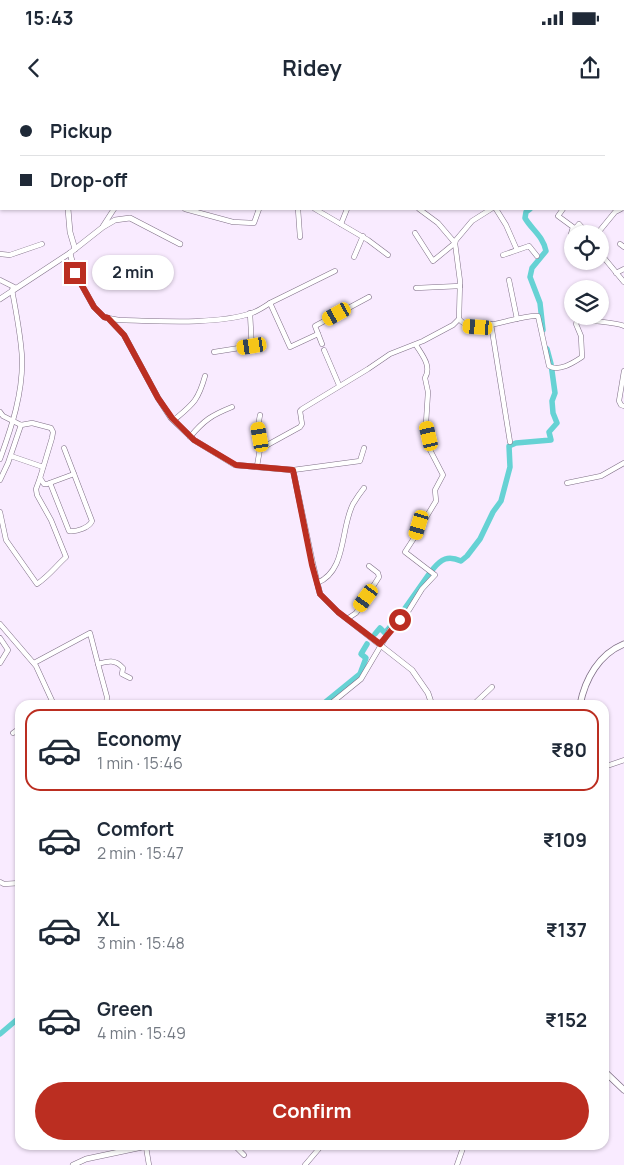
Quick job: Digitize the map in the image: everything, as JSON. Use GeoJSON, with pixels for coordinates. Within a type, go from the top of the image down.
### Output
{"type":"FeatureCollection","features":[{"type":"Feature","properties":{"kind":"main road"},"geometry":{"type":"LineString","coordinates":[[582,700],[589,678],[604,656],[624,644]]}},
{"type":"Feature","properties":{"kind":"main road"},"geometry":{"type":"LineString","coordinates":[[609,1076],[624,1090]]}},
{"type":"Feature","properties":{"kind":"street"},"geometry":{"type":"LineString","coordinates":[[68,210],[70,232],[75,249]]}},
{"type":"Feature","properties":{"kind":"street"},"geometry":{"type":"LineString","coordinates":[[103,227],[113,210]]}},
{"type":"Feature","properties":{"kind":"street"},"geometry":{"type":"LineString","coordinates":[[189,210],[233,222],[254,223],[259,210]]}},
{"type":"Feature","properties":{"kind":"street"},"geometry":{"type":"LineString","coordinates":[[298,210],[300,237]]}},
{"type":"Feature","properties":{"kind":"street"},"geometry":{"type":"LineString","coordinates":[[318,210],[363,236],[388,255]]}},
{"type":"Feature","properties":{"kind":"street"},"geometry":{"type":"LineString","coordinates":[[341,224],[347,210]]}},
{"type":"Feature","properties":{"kind":"street"},"geometry":{"type":"LineString","coordinates":[[260,449],[300,428],[302,424],[300,411],[302,408],[390,354],[416,345],[453,325],[459,319],[460,286],[455,243],[438,223],[420,210]]}},
{"type":"Feature","properties":{"kind":"street"},"geometry":{"type":"LineString","coordinates":[[415,233],[433,260],[455,243],[472,220],[487,210]]}},
{"type":"Feature","properties":{"kind":"street"},"geometry":{"type":"LineString","coordinates":[[497,210],[506,225],[517,250]]}},
{"type":"Feature","properties":{"kind":"street"},"geometry":{"type":"LineString","coordinates":[[562,210],[558,216],[570,225]]}},
{"type":"Feature","properties":{"kind":"street"},"geometry":{"type":"LineString","coordinates":[[604,225],[619,210]]}},
{"type":"Feature","properties":{"kind":"street"},"geometry":{"type":"LineString","coordinates":[[0,299],[70,253],[115,220],[130,218],[180,244]]}},
{"type":"Feature","properties":{"kind":"street"},"geometry":{"type":"LineString","coordinates":[[354,257],[363,236]]}},
{"type":"Feature","properties":{"kind":"street"},"geometry":{"type":"LineString","coordinates":[[0,254],[10,255],[42,244]]}},
{"type":"Feature","properties":{"kind":"street"},"geometry":{"type":"LineString","coordinates":[[503,255],[529,246],[537,256]]}},
{"type":"Feature","properties":{"kind":"street"},"geometry":{"type":"LineString","coordinates":[[70,253],[75,273],[94,307],[104,317],[119,320],[192,321],[236,317],[270,304],[335,271]]}},
{"type":"Feature","properties":{"kind":"street"},"geometry":{"type":"LineString","coordinates":[[609,264],[624,282]]}},
{"type":"Feature","properties":{"kind":"street"},"geometry":{"type":"LineString","coordinates":[[616,273],[624,269]]}},
{"type":"Feature","properties":{"kind":"street"},"geometry":{"type":"LineString","coordinates":[[0,280],[14,289]]}},
{"type":"Feature","properties":{"kind":"street"},"geometry":{"type":"LineString","coordinates":[[509,280],[517,319]]}},
{"type":"Feature","properties":{"kind":"street"},"geometry":{"type":"LineString","coordinates":[[416,288],[460,286]]}},
{"type":"Feature","properties":{"kind":"street"},"geometry":{"type":"LineString","coordinates":[[0,459],[13,422],[20,391],[22,358],[14,289]]}},
{"type":"Feature","properties":{"kind":"street"},"geometry":{"type":"LineString","coordinates":[[322,344],[315,326],[369,297]]}},
{"type":"Feature","properties":{"kind":"street"},"geometry":{"type":"LineString","coordinates":[[270,304],[290,347],[318,334]]}},
{"type":"Feature","properties":{"kind":"street"},"geometry":{"type":"LineString","coordinates":[[214,352],[252,348],[250,313]]}},
{"type":"Feature","properties":{"kind":"street"},"geometry":{"type":"LineString","coordinates":[[459,319],[467,326],[478,327],[538,316],[548,366],[552,368],[568,366],[582,357],[581,336],[576,324],[580,319],[599,323],[615,323],[624,326]]}},
{"type":"Feature","properties":{"kind":"street"},"geometry":{"type":"LineString","coordinates":[[108,318],[124,335],[158,398],[174,420],[190,437],[236,465],[293,470],[360,461],[364,448]]}},
{"type":"Feature","properties":{"kind":"street"},"geometry":{"type":"LineString","coordinates":[[491,324],[510,442]]}},
{"type":"Feature","properties":{"kind":"street"},"geometry":{"type":"LineString","coordinates":[[335,700],[361,678],[379,643],[409,610],[422,590],[435,576],[405,552],[416,535],[419,525],[426,519],[436,501],[435,490],[443,475],[429,448],[426,423],[428,392],[425,378],[429,372],[416,345]]}},
{"type":"Feature","properties":{"kind":"street"},"geometry":{"type":"LineString","coordinates":[[324,350],[339,385]]}},
{"type":"Feature","properties":{"kind":"street"},"geometry":{"type":"LineString","coordinates":[[624,371],[619,401],[624,406]]}},
{"type":"Feature","properties":{"kind":"street"},"geometry":{"type":"LineString","coordinates":[[174,420],[200,396],[205,376]]}},
{"type":"Feature","properties":{"kind":"street"},"geometry":{"type":"LineString","coordinates":[[190,437],[212,415],[232,407]]}},
{"type":"Feature","properties":{"kind":"street"},"geometry":{"type":"LineString","coordinates":[[0,412],[13,422],[21,425],[32,423],[51,428],[53,432],[36,489],[37,495],[51,520],[66,557],[53,572],[37,584],[6,540],[0,512]]}},
{"type":"Feature","properties":{"kind":"street"},"geometry":{"type":"LineString","coordinates":[[257,466],[260,449],[258,426],[260,415]]}},
{"type":"Feature","properties":{"kind":"street"},"geometry":{"type":"LineString","coordinates":[[0,480],[11,456],[21,425]]}},
{"type":"Feature","properties":{"kind":"street"},"geometry":{"type":"LineString","coordinates":[[50,483],[69,530],[74,531],[90,524],[92,521],[64,448]]}},
{"type":"Feature","properties":{"kind":"street"},"geometry":{"type":"LineString","coordinates":[[11,456],[43,468]]}},
{"type":"Feature","properties":{"kind":"street"},"geometry":{"type":"LineString","coordinates":[[567,483],[601,476],[624,463]]}},
{"type":"Feature","properties":{"kind":"street"},"geometry":{"type":"LineString","coordinates":[[293,470],[320,594],[346,619],[412,670],[428,693],[430,700]]}},
{"type":"Feature","properties":{"kind":"street"},"geometry":{"type":"LineString","coordinates":[[40,478],[44,484],[74,474]]}},
{"type":"Feature","properties":{"kind":"street"},"geometry":{"type":"LineString","coordinates":[[317,583],[323,581],[339,563],[346,524],[353,504],[364,488]]}},
{"type":"Feature","properties":{"kind":"street"},"geometry":{"type":"LineString","coordinates":[[346,619],[356,613],[379,577],[378,573],[369,566]]}},
{"type":"Feature","properties":{"kind":"street"},"geometry":{"type":"LineString","coordinates":[[0,624],[34,663],[52,700]]}},
{"type":"Feature","properties":{"kind":"street"},"geometry":{"type":"LineString","coordinates":[[34,663],[90,633],[107,700]]}},
{"type":"Feature","properties":{"kind":"street"},"geometry":{"type":"LineString","coordinates":[[0,638],[8,650],[0,663]]}},
{"type":"Feature","properties":{"kind":"street"},"geometry":{"type":"LineString","coordinates":[[98,664],[110,661],[118,662],[123,668],[122,674],[130,678]]}},
{"type":"Feature","properties":{"kind":"street"},"geometry":{"type":"LineString","coordinates":[[479,700],[492,687]]}},
{"type":"Feature","properties":{"kind":"street"},"geometry":{"type":"LineString","coordinates":[[609,765],[624,760]]}},
{"type":"Feature","properties":{"kind":"street"},"geometry":{"type":"LineString","coordinates":[[0,882],[4,884],[15,883]]}},
{"type":"Feature","properties":{"kind":"street"},"geometry":{"type":"LineString","coordinates":[[72,1165],[118,1150]]}},
{"type":"Feature","properties":{"kind":"street"},"geometry":{"type":"LineString","coordinates":[[146,1150],[149,1165]]}},
{"type":"Feature","properties":{"kind":"street"},"geometry":{"type":"LineString","coordinates":[[239,1150],[244,1155]]}},
{"type":"Feature","properties":{"kind":"street"},"geometry":{"type":"LineString","coordinates":[[305,1165],[318,1150]]}},
{"type":"Feature","properties":{"kind":"street"},"geometry":{"type":"LineString","coordinates":[[457,1165],[462,1150]]}},
{"type":"Feature","properties":{"kind":"waterway"},"geometry":{"type":"LineString","coordinates":[[529,210],[526,212],[525,218],[540,237],[546,251],[532,268],[530,277],[540,303],[543,330]]}},
{"type":"Feature","properties":{"kind":"waterway"},"geometry":{"type":"LineString","coordinates":[[433,569],[445,559],[452,558],[461,561],[480,539],[493,512],[501,501],[510,467],[509,446],[516,443],[551,440],[549,432],[557,423],[553,413],[552,401],[555,393],[547,349]]}},
{"type":"Feature","properties":{"kind":"waterway"},"geometry":{"type":"LineString","coordinates":[[375,634],[380,628],[385,633],[429,574]]}},
{"type":"Feature","properties":{"kind":"waterway"},"geometry":{"type":"LineString","coordinates":[[328,700],[360,674],[366,658],[361,654],[367,644]]}},
{"type":"Feature","properties":{"kind":"waterway"},"geometry":{"type":"LineString","coordinates":[[0,1034],[15,1021]]}},
{"type":"Feature","properties":{"kind":"route"},"geometry":{"type":"LineString","coordinates":[[75,273],[94,307],[104,317],[108,318],[124,335],[158,398],[172,418],[194,440],[236,465],[293,470],[312,565],[320,594],[338,612],[380,644],[400,620]]}}]}
